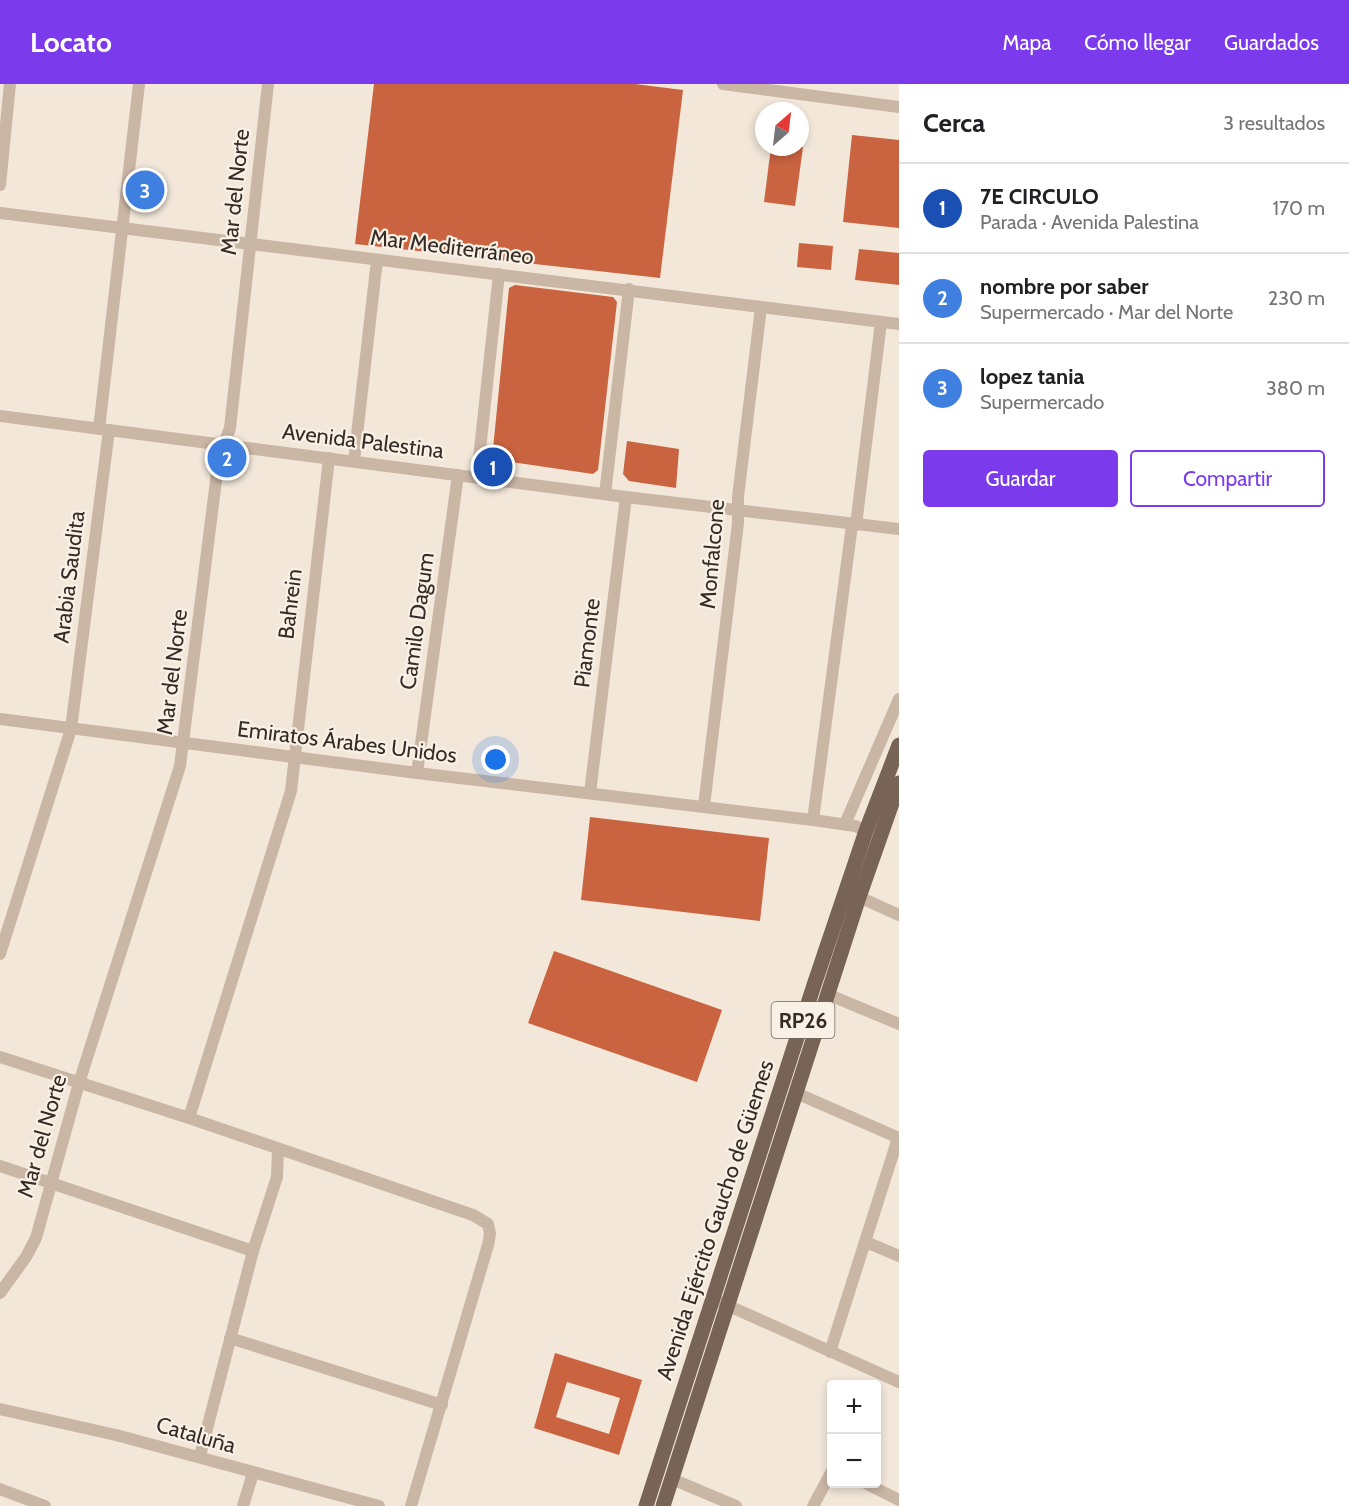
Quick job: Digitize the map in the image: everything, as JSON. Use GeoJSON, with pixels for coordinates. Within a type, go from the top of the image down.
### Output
{"type":"FeatureCollection","features":[{"type":"Feature","properties":{"kind":"main road","name":"Avenida Ejército Gaucho de Güemes"},"geometry":{"type":"LineString","coordinates":[[646,1506],[866,831],[899,745]]}},
{"type":"Feature","properties":{"kind":"main road","name":"Avenida Ejército Gaucho de Güemes"},"geometry":{"type":"LineString","coordinates":[[663,1506],[729,1306],[858,897],[899,785]]}},
{"type":"Feature","properties":{"kind":"street"},"geometry":{"type":"LineString","coordinates":[[0,185],[10,84]]}},
{"type":"Feature","properties":{"kind":"street","name":"Arabia Saudita"},"geometry":{"type":"LineString","coordinates":[[0,954],[71,729],[104,429],[121,227],[139,84]]}},
{"type":"Feature","properties":{"kind":"street","name":"Mar del Norte"},"geometry":{"type":"LineString","coordinates":[[0,1293],[31,1248],[79,1083],[172,790],[184,743],[219,457],[230,428],[268,84]]}},
{"type":"Feature","properties":{"kind":"street"},"geometry":{"type":"LineString","coordinates":[[723,84],[899,107]]}},
{"type":"Feature","properties":{"kind":"street","name":"Mar Mediterráneo"},"geometry":{"type":"LineString","coordinates":[[0,213],[899,324]]}},
{"type":"Feature","properties":{"kind":"street"},"geometry":{"type":"LineString","coordinates":[[354,461],[377,260]]}},
{"type":"Feature","properties":{"kind":"street"},"geometry":{"type":"LineString","coordinates":[[477,477],[499,274]]}},
{"type":"Feature","properties":{"kind":"street"},"geometry":{"type":"LineString","coordinates":[[605,494],[629,290]]}},
{"type":"Feature","properties":{"kind":"street","name":"Monfalcone"},"geometry":{"type":"LineString","coordinates":[[704,806],[740,511],[738,497],[761,307]]}},
{"type":"Feature","properties":{"kind":"street"},"geometry":{"type":"LineString","coordinates":[[813,820],[881,322]]}},
{"type":"Feature","properties":{"kind":"street","name":"Avenida Palestina"},"geometry":{"type":"LineString","coordinates":[[0,416],[626,498],[899,529]]}},
{"type":"Feature","properties":{"kind":"street","name":"Bahrein"},"geometry":{"type":"LineString","coordinates":[[189,1118],[291,791],[293,756],[329,458]]}},
{"type":"Feature","properties":{"kind":"street","name":"Camilo Dagum"},"geometry":{"type":"LineString","coordinates":[[417,773],[458,475]]}},
{"type":"Feature","properties":{"kind":"street","name":"Piamonte"},"geometry":{"type":"LineString","coordinates":[[590,793],[626,498]]}},
{"type":"Feature","properties":{"kind":"street"},"geometry":{"type":"LineString","coordinates":[[844,824],[899,699]]}},
{"type":"Feature","properties":{"kind":"street","name":"Emiratos Árabes Unidos"},"geometry":{"type":"LineString","coordinates":[[0,719],[417,773],[844,824],[866,831]]}},
{"type":"Feature","properties":{"kind":"street"},"geometry":{"type":"LineString","coordinates":[[858,897],[899,915]]}},
{"type":"Feature","properties":{"kind":"street"},"geometry":{"type":"LineString","coordinates":[[827,994],[899,1024]]}},
{"type":"Feature","properties":{"kind":"street"},"geometry":{"type":"LineString","coordinates":[[0,1057],[189,1118],[473,1215],[488,1224],[490,1234],[488,1245],[411,1506]]}},
{"type":"Feature","properties":{"kind":"street"},"geometry":{"type":"LineString","coordinates":[[795,1093],[898,1138],[830,1352]]}},
{"type":"Feature","properties":{"kind":"street"},"geometry":{"type":"LineString","coordinates":[[200,1456],[253,1251],[277,1177],[278,1150]]}},
{"type":"Feature","properties":{"kind":"street"},"geometry":{"type":"LineString","coordinates":[[0,1166],[253,1251]]}},
{"type":"Feature","properties":{"kind":"street"},"geometry":{"type":"LineString","coordinates":[[866,1242],[899,1256]]}},
{"type":"Feature","properties":{"kind":"street"},"geometry":{"type":"LineString","coordinates":[[714,1298],[830,1352],[877,1379],[899,1382]]}},
{"type":"Feature","properties":{"kind":"street"},"geometry":{"type":"LineString","coordinates":[[230,1338],[442,1405]]}},
{"type":"Feature","properties":{"kind":"street","name":"Cataluña"},"geometry":{"type":"LineString","coordinates":[[0,1409],[200,1456],[253,1473],[378,1506]]}},
{"type":"Feature","properties":{"kind":"street"},"geometry":{"type":"LineString","coordinates":[[243,1506],[253,1473]]}},
{"type":"Feature","properties":{"kind":"street"},"geometry":{"type":"LineString","coordinates":[[672,1479],[736,1506]]}},
{"type":"Feature","properties":{"kind":"street"},"geometry":{"type":"LineString","coordinates":[[813,1506],[827,1479]]}},
{"type":"Feature","properties":{"kind":"street"},"geometry":{"type":"LineString","coordinates":[[875,1488],[899,1500]]}},
{"type":"Feature","properties":{"kind":"street"},"geometry":{"type":"LineString","coordinates":[[6,1506],[6,1492],[45,1506]]}},
{"type":"Feature","properties":{"kind":"building"},"geometry":{"type":"Polygon","coordinates":[[[374,84],[635,84],[683,90],[660,278],[355,244],[374,84]]]}},
{"type":"Feature","properties":{"kind":"building"},"geometry":{"type":"Polygon","coordinates":[[[852,135],[899,140],[899,228],[843,222],[852,135]]]}},
{"type":"Feature","properties":{"kind":"building"},"geometry":{"type":"Polygon","coordinates":[[[770,156],[802,156],[795,206],[764,202],[770,156]]]}},
{"type":"Feature","properties":{"kind":"building"},"geometry":{"type":"Polygon","coordinates":[[[799,243],[833,246],[831,270],[797,267],[799,243]]]}},
{"type":"Feature","properties":{"kind":"building"},"geometry":{"type":"Polygon","coordinates":[[[859,249],[899,253],[899,285],[855,280],[859,249]]]}},
{"type":"Feature","properties":{"kind":"building"},"geometry":{"type":"Polygon","coordinates":[[[515,285],[613,297],[617,302],[598,470],[593,474],[492,459],[509,288],[515,285]]]}},
{"type":"Feature","properties":{"kind":"building"},"geometry":{"type":"Polygon","coordinates":[[[627,441],[679,449],[676,488],[629,481],[623,474],[627,441]]]}},
{"type":"Feature","properties":{"kind":"building"},"geometry":{"type":"Polygon","coordinates":[[[590,817],[769,838],[760,921],[581,900],[590,817]]]}},
{"type":"Feature","properties":{"kind":"building"},"geometry":{"type":"Polygon","coordinates":[[[554,951],[722,1010],[697,1082],[528,1023],[554,951]]]}},
{"type":"Feature","properties":{"kind":"building"},"geometry":{"type":"Polygon","coordinates":[[[555,1353],[642,1380],[619,1455],[534,1428],[555,1353]],[[567,1382],[556,1417],[609,1434],[620,1398],[567,1382]]]}},
{"type":"Feature","properties":{"kind":"place","name":"lopez tania"},"geometry":{"type":"Point","coordinates":[145,190]}},
{"type":"Feature","properties":{"kind":"place","name":"nombre por saber"},"geometry":{"type":"Point","coordinates":[227,458]}},
{"type":"Feature","properties":{"kind":"place","name":"7E CIRCULO"},"geometry":{"type":"Point","coordinates":[493,467]}}]}
